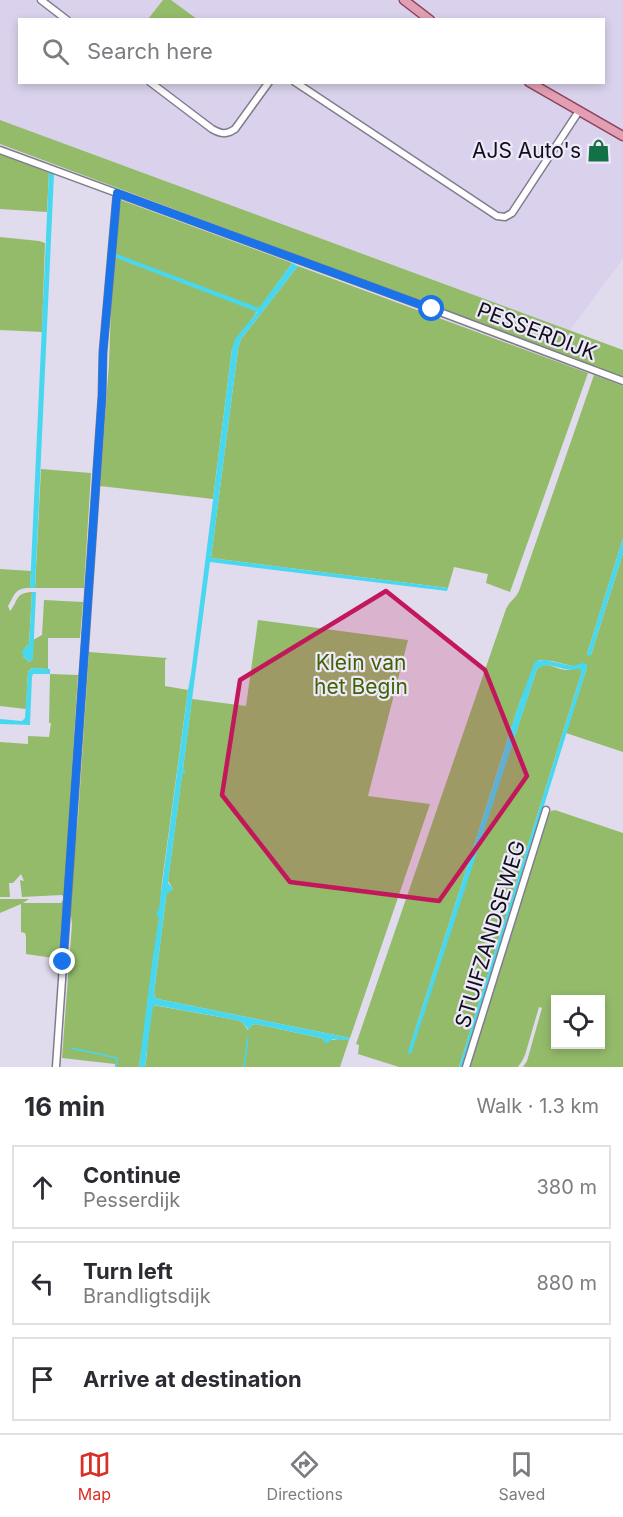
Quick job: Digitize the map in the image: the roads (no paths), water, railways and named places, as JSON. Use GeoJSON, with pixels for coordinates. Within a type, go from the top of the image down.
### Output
{"type":"FeatureCollection","features":[{"type":"Feature","properties":{"kind":"main road"},"geometry":{"type":"LineString","coordinates":[[404,0],[427,18]]}},
{"type":"Feature","properties":{"kind":"main road"},"geometry":{"type":"LineString","coordinates":[[532,84],[623,136]]}},
{"type":"Feature","properties":{"kind":"street"},"geometry":{"type":"LineString","coordinates":[[41,0],[64,18]]}},
{"type":"Feature","properties":{"kind":"street"},"geometry":{"type":"LineString","coordinates":[[153,84],[212,129],[228,134],[235,129],[268,84]]}},
{"type":"Feature","properties":{"kind":"street"},"geometry":{"type":"LineString","coordinates":[[298,84],[497,216],[505,217],[512,213],[579,111]]}},
{"type":"Feature","properties":{"kind":"street","name":"PESSERDIJK"},"geometry":{"type":"LineString","coordinates":[[0,150],[623,381]]}},
{"type":"Feature","properties":{"kind":"street"},"geometry":{"type":"LineString","coordinates":[[56,1067],[102,396],[103,352],[117,193]]}},
{"type":"Feature","properties":{"kind":"street","name":"STUIFZANDSEWEG"},"geometry":{"type":"LineString","coordinates":[[466,1067],[546,810]]}},
{"type":"Feature","properties":{"kind":"water"},"geometry":{"type":"Polygon","coordinates":[[[49,172],[54,174],[35,588],[30,588],[49,172]]]}},
{"type":"Feature","properties":{"kind":"water"},"geometry":{"type":"Polygon","coordinates":[[[114,253],[259,308],[292,263],[298,266],[241,339],[238,349],[211,558],[448,588],[447,591],[210,562],[183,769],[185,772],[182,775],[168,881],[173,889],[166,898],[155,997],[350,1038],[349,1040],[333,1039],[326,1044],[322,1038],[256,1024],[252,1025],[249,1030],[237,1020],[154,1005],[145,1067],[139,1067],[159,918],[156,914],[159,908],[191,674],[232,349],[235,339],[257,312],[114,257],[114,253]]]}},
{"type":"Feature","properties":{"kind":"water"},"geometry":{"type":"Polygon","coordinates":[[[623,538],[623,553],[589,656],[587,654],[623,538]]]}},
{"type":"Feature","properties":{"kind":"water"},"geometry":{"type":"Polygon","coordinates":[[[32,592],[36,592],[33,659],[29,662],[23,656],[22,651],[29,644],[32,592]]]}},
{"type":"Feature","properties":{"kind":"water"},"geometry":{"type":"Polygon","coordinates":[[[545,660],[572,666],[583,663],[587,664],[587,667],[463,1067],[459,1067],[581,674],[580,668],[568,670],[548,665],[537,669],[411,1054],[409,1054],[520,701],[535,661],[545,660]]]}},
{"type":"Feature","properties":{"kind":"water"},"geometry":{"type":"Polygon","coordinates":[[[32,668],[50,669],[50,674],[33,674],[30,725],[0,724],[0,719],[22,721],[25,718],[28,672],[32,668]]]}},
{"type":"Feature","properties":{"kind":"waterway"},"geometry":{"type":"LineString","coordinates":[[244,1067],[248,1038]]}},
{"type":"Feature","properties":{"kind":"waterway"},"geometry":{"type":"LineString","coordinates":[[71,1048],[117,1058],[116,1067]]}},
{"type":"Feature","properties":{"kind":"place","name":"AJS Auto's"},"geometry":{"type":"Point","coordinates":[599,150]}},
{"type":"Feature","properties":{"kind":"park label","name":"Klein van het Begin"},"geometry":{"type":"Point","coordinates":[361,674]}}]}
